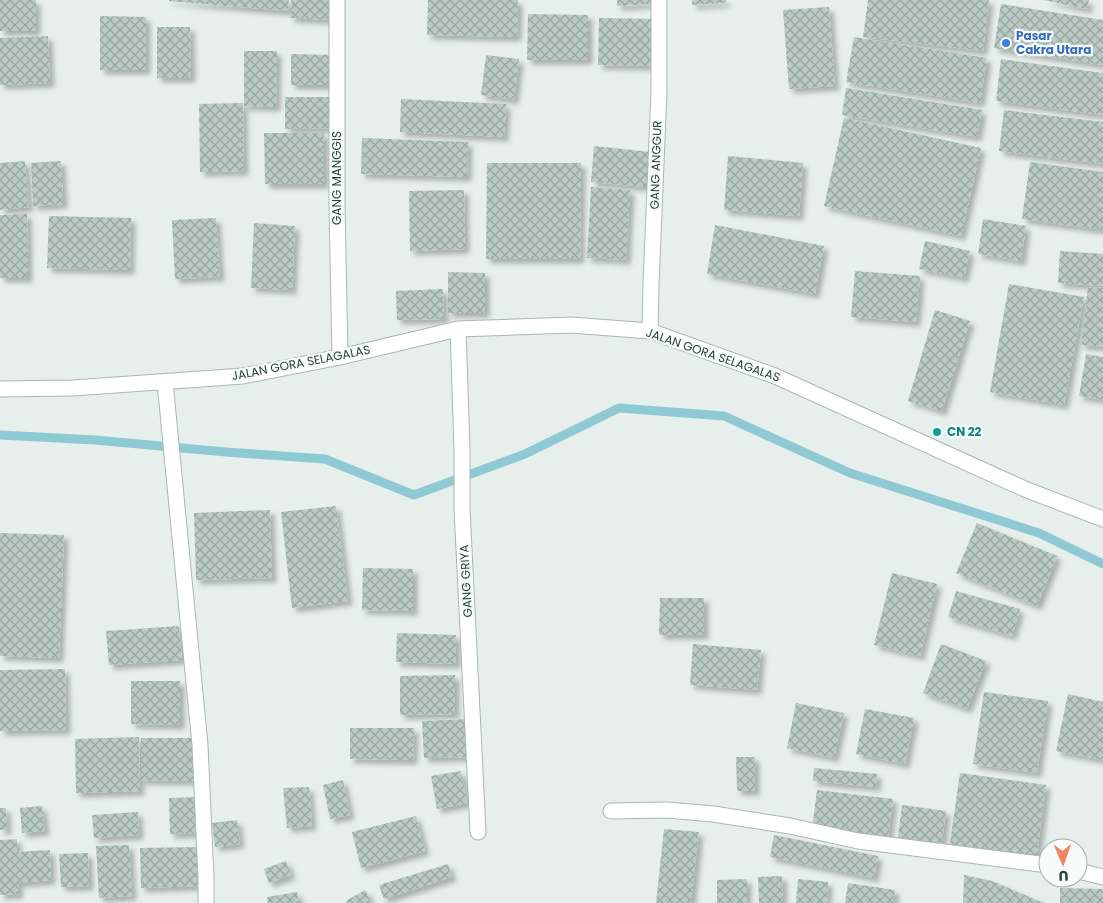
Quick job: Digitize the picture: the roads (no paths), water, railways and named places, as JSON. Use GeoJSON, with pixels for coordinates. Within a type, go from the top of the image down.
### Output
{"type":"FeatureCollection","features":[{"type":"Feature","properties":{"kind":"street","name":"GANG MANGGIS"},"geometry":{"type":"LineString","coordinates":[[336,0],[340,356]]}},
{"type":"Feature","properties":{"kind":"street","name":"GANG ANGGUR"},"geometry":{"type":"LineString","coordinates":[[650,331],[659,91],[659,0]]}},
{"type":"Feature","properties":{"kind":"street","name":"JALAN GORA SELAGALAS"},"geometry":{"type":"LineString","coordinates":[[0,389],[73,388],[243,376],[458,329],[571,325],[650,331],[775,376],[1027,490],[1103,519]]}},
{"type":"Feature","properties":{"kind":"street","name":"GANG GRIYA"},"geometry":{"type":"LineString","coordinates":[[458,329],[462,509],[478,832]]}},
{"type":"Feature","properties":{"kind":"street"},"geometry":{"type":"LineString","coordinates":[[166,382],[200,745],[206,903]]}},
{"type":"Feature","properties":{"kind":"street"},"geometry":{"type":"LineString","coordinates":[[611,811],[667,810],[713,814],[790,826],[858,841],[1038,864]]}},
{"type":"Feature","properties":{"kind":"street"},"geometry":{"type":"LineString","coordinates":[[1088,873],[1103,877]]}},
{"type":"Feature","properties":{"kind":"waterway"},"geometry":{"type":"LineString","coordinates":[[0,435],[95,440],[325,459],[414,495],[525,454],[619,408],[724,416],[850,473],[1039,533],[1103,564]]}},
{"type":"Feature","properties":{"kind":"place","name":"Pasar Cakra Utara"},"geometry":{"type":"Point","coordinates":[1006,43]}},
{"type":"Feature","properties":{"kind":"place","name":"CN 22"},"geometry":{"type":"Point","coordinates":[937,432]}}]}
